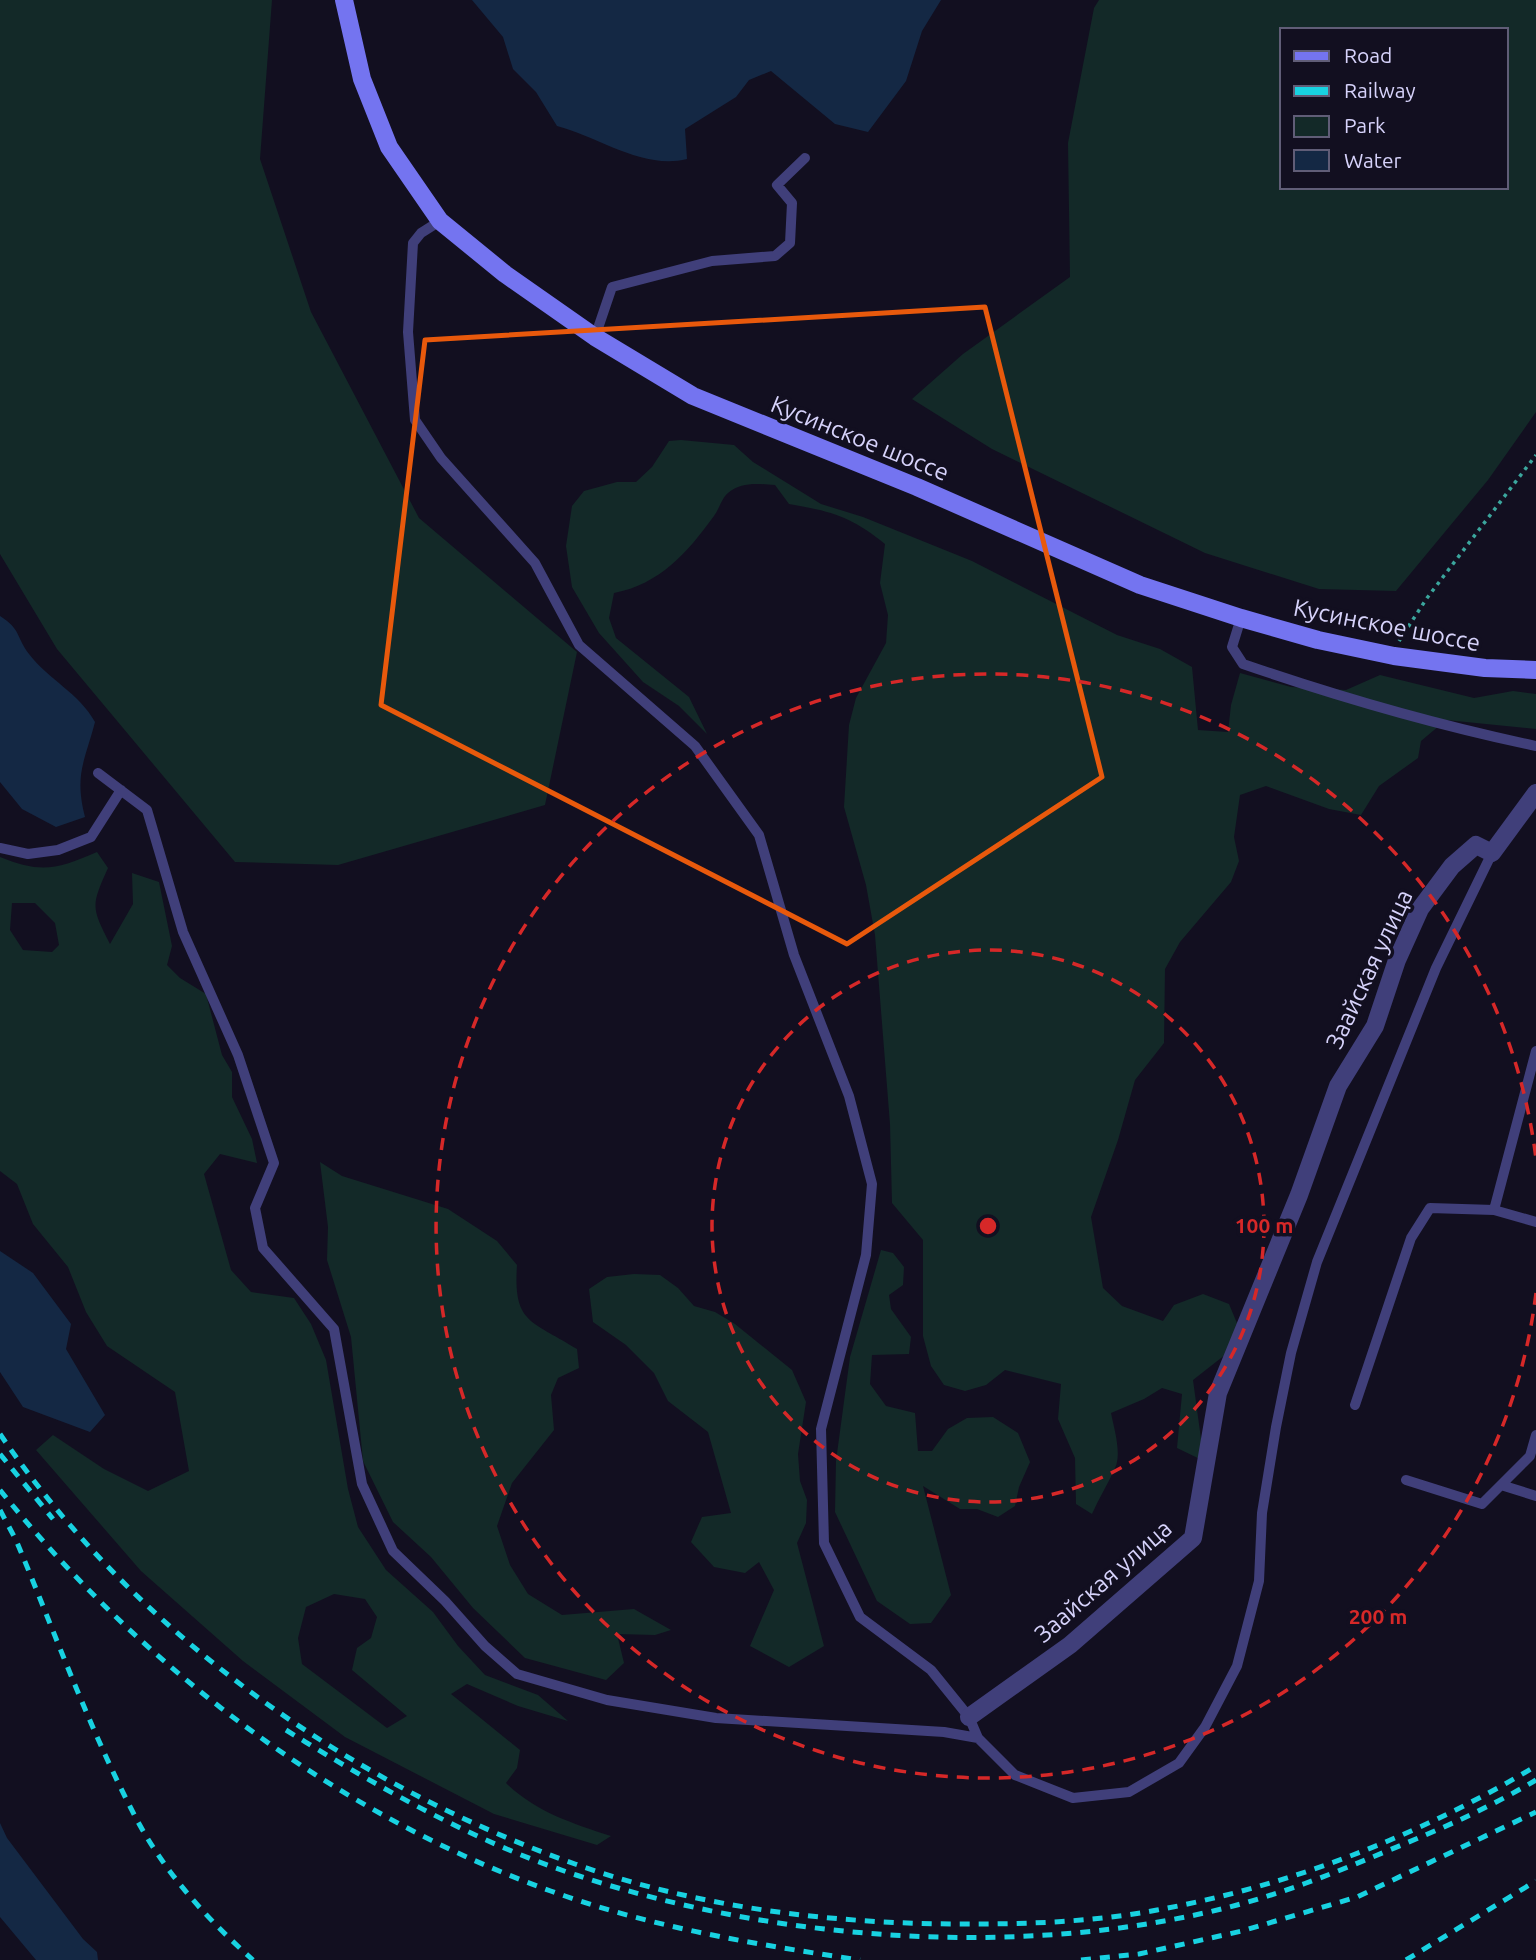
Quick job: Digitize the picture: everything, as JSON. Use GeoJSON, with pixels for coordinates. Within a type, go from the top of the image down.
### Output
{"type":"FeatureCollection","features":[{"type":"Feature","properties":{"kind":"main road","name":"Кусинское шоссе"},"geometry":{"type":"LineString","coordinates":[[344,0],[362,79],[389,148],[440,221],[505,274],[594,337],[693,396],[917,487],[1140,585],[1241,618],[1318,640],[1394,656],[1485,668],[1536,670]]}},
{"type":"Feature","properties":{"kind":"street"},"geometry":{"type":"LineString","coordinates":[[1492,853],[1536,793]]}},
{"type":"Feature","properties":{"kind":"street","name":"Заайская улица"},"geometry":{"type":"LineString","coordinates":[[969,1717],[1070,1644],[1193,1538],[1218,1393],[1300,1195],[1338,1086],[1375,1026],[1397,960],[1420,909],[1452,866],[1476,845],[1492,853]]}},
{"type":"Feature","properties":{"kind":"lane"},"geometry":{"type":"LineString","coordinates":[[594,337],[612,287],[712,261],[775,256],[790,243],[792,203],[777,185],[805,158]]}},
{"type":"Feature","properties":{"kind":"lane"},"geometry":{"type":"LineString","coordinates":[[440,221],[421,233],[413,243],[408,332],[415,420],[441,458],[535,563],[579,645],[695,746],[759,835],[794,955],[849,1097],[872,1184],[866,1255],[821,1429],[824,1543],[860,1616],[931,1670],[969,1717],[978,1738],[1016,1775],[1073,1798],[1129,1792],[1179,1763],[1205,1727],[1237,1665],[1259,1581],[1262,1513],[1276,1427],[1291,1353],[1317,1262],[1436,968],[1492,853]]}},
{"type":"Feature","properties":{"kind":"lane"},"geometry":{"type":"LineString","coordinates":[[1241,618],[1232,648],[1242,664],[1347,699],[1456,729],[1536,746]]}},
{"type":"Feature","properties":{"kind":"lane"},"geometry":{"type":"LineString","coordinates":[[98,773],[147,810],[183,932],[238,1055],[274,1163],[254,1208],[263,1248],[334,1329],[362,1484],[393,1551],[445,1601],[485,1646],[517,1674],[607,1700],[716,1718],[944,1731],[978,1738]]}},
{"type":"Feature","properties":{"kind":"lane"},"geometry":{"type":"LineString","coordinates":[[0,848],[28,854],[58,850],[91,837],[121,790]]}},
{"type":"Feature","properties":{"kind":"lane"},"geometry":{"type":"LineString","coordinates":[[1494,1210],[1536,1051]]}},
{"type":"Feature","properties":{"kind":"lane"},"geometry":{"type":"LineString","coordinates":[[1355,1405],[1411,1238],[1430,1208],[1494,1210],[1536,1222]]}},
{"type":"Feature","properties":{"kind":"lane"},"geometry":{"type":"LineString","coordinates":[[1406,1480],[1482,1504],[1530,1457],[1536,1435]]}},
{"type":"Feature","properties":{"kind":"lane"},"geometry":{"type":"LineString","coordinates":[[1501,1485],[1536,1496]]}},
{"type":"Feature","properties":{"kind":"path"},"geometry":{"type":"LineString","coordinates":[[1394,656],[1401,634],[1536,455]]}},
{"type":"Feature","properties":{"kind":"highlighted area"},"geometry":{"type":"Polygon","coordinates":[[[985,307],[1102,777],[847,944],[381,705],[425,340],[985,307]]]}},
{"type":"Feature","properties":{"kind":"green space"},"geometry":{"type":"Polygon","coordinates":[[[0,0],[272,0],[260,159],[311,312],[419,518],[577,652],[545,805],[338,865],[235,862],[57,649],[0,554],[0,0]]]}},
{"type":"Feature","properties":{"kind":"green space"},"geometry":{"type":"Polygon","coordinates":[[[1099,0],[1536,0],[1536,412],[1488,480],[1396,591],[1319,589],[1205,553],[992,449],[912,399],[963,354],[1070,277],[1068,143],[1094,8],[1099,0]]]}},
{"type":"Feature","properties":{"kind":"green space"},"geometry":{"type":"Polygon","coordinates":[[[669,441],[734,445],[753,462],[821,504],[863,517],[972,561],[1117,635],[1160,649],[1192,667],[1198,730],[1228,732],[1231,705],[1240,673],[1291,687],[1346,690],[1380,675],[1474,698],[1513,691],[1536,694],[1536,729],[1446,720],[1421,741],[1418,758],[1379,786],[1361,815],[1329,809],[1266,786],[1240,795],[1234,837],[1239,861],[1231,882],[1180,942],[1165,969],[1164,1043],[1135,1080],[1118,1140],[1091,1217],[1103,1288],[1122,1306],[1163,1321],[1174,1305],[1203,1294],[1229,1304],[1244,1340],[1193,1380],[1204,1461],[1177,1448],[1182,1394],[1162,1388],[1111,1413],[1117,1441],[1117,1462],[1092,1514],[1076,1504],[1075,1458],[1058,1419],[1061,1384],[1005,1370],[986,1385],[965,1391],[944,1385],[931,1366],[923,1336],[923,1240],[892,1203],[890,1124],[875,935],[866,885],[844,807],[849,725],[856,698],[886,643],[888,615],[880,583],[885,544],[862,527],[840,516],[789,504],[775,485],[745,485],[726,495],[704,530],[671,565],[645,582],[614,593],[609,618],[616,638],[689,697],[707,734],[679,706],[643,682],[599,633],[572,587],[566,546],[572,506],[584,491],[617,482],[636,482],[652,467],[669,441]]]}},
{"type":"Feature","properties":{"kind":"green space"},"geometry":{"type":"Polygon","coordinates":[[[97,852],[108,868],[98,891],[96,906],[99,922],[110,944],[133,904],[132,873],[159,882],[172,946],[167,965],[180,978],[206,994],[222,1055],[232,1072],[232,1097],[252,1139],[257,1163],[220,1154],[204,1174],[231,1270],[251,1292],[294,1298],[311,1324],[326,1360],[348,1489],[358,1527],[386,1570],[433,1612],[458,1646],[485,1675],[538,1695],[568,1721],[518,1706],[467,1684],[451,1694],[520,1750],[517,1768],[506,1783],[542,1809],[611,1836],[597,1845],[494,1814],[345,1737],[243,1661],[141,1571],[36,1450],[53,1435],[104,1469],[148,1491],[189,1471],[175,1392],[107,1346],[86,1312],[68,1267],[33,1224],[17,1184],[0,1171],[0,857],[39,867],[60,866],[97,852]],[[12,903],[10,930],[23,950],[52,952],[59,945],[55,923],[35,903],[12,903]],[[334,1594],[306,1607],[298,1638],[302,1664],[387,1728],[407,1716],[352,1670],[357,1648],[371,1638],[377,1617],[365,1599],[334,1594]]]}},
{"type":"Feature","properties":{"kind":"green space"},"geometry":{"type":"Polygon","coordinates":[[[320,1162],[342,1176],[448,1209],[497,1241],[517,1265],[518,1299],[522,1310],[537,1325],[577,1349],[579,1368],[558,1378],[551,1395],[554,1430],[512,1483],[497,1526],[510,1565],[528,1594],[562,1615],[634,1609],[671,1630],[655,1635],[617,1634],[624,1663],[606,1680],[525,1658],[473,1608],[431,1557],[393,1522],[363,1461],[351,1337],[327,1260],[328,1227],[320,1162]]]}},
{"type":"Feature","properties":{"kind":"green space"},"geometry":{"type":"Polygon","coordinates":[[[881,1250],[893,1253],[904,1267],[903,1285],[889,1295],[891,1309],[911,1337],[909,1354],[872,1355],[870,1384],[886,1406],[915,1413],[918,1451],[932,1451],[948,1429],[967,1418],[993,1417],[1018,1433],[1030,1462],[1019,1487],[1015,1506],[998,1517],[977,1509],[960,1509],[923,1486],[951,1595],[931,1623],[910,1624],[877,1601],[835,1512],[836,1461],[850,1357],[881,1250]]]}},
{"type":"Feature","properties":{"kind":"green space"},"geometry":{"type":"Polygon","coordinates":[[[660,1275],[678,1288],[694,1306],[715,1312],[735,1324],[792,1370],[806,1402],[798,1454],[800,1481],[807,1500],[806,1523],[797,1543],[824,1646],[789,1667],[750,1646],[774,1590],[759,1562],[745,1573],[714,1567],[691,1542],[702,1517],[731,1513],[708,1432],[668,1401],[654,1373],[626,1345],[593,1322],[589,1289],[607,1277],[660,1275]]]}},
{"type":"Feature","properties":{"kind":"water"},"geometry":{"type":"Polygon","coordinates":[[[472,0],[941,0],[922,31],[906,81],[868,132],[835,124],[771,71],[749,80],[736,97],[685,129],[687,159],[671,161],[654,160],[621,151],[557,126],[536,92],[513,69],[503,37],[472,0]]]}},
{"type":"Feature","properties":{"kind":"water"},"geometry":{"type":"Polygon","coordinates":[[[0,616],[15,629],[37,663],[81,703],[95,722],[81,778],[85,817],[56,827],[22,809],[0,782],[0,616]]]}},
{"type":"Feature","properties":{"kind":"water"},"geometry":{"type":"Polygon","coordinates":[[[0,1251],[33,1273],[71,1324],[66,1349],[105,1415],[90,1432],[23,1407],[0,1372],[0,1251]]]}},
{"type":"Feature","properties":{"kind":"water"},"geometry":{"type":"Polygon","coordinates":[[[0,1823],[7,1838],[83,1939],[97,1952],[98,1960],[36,1960],[0,1917],[0,1823]]]}},
{"type":"Feature","properties":{"kind":"railway"},"geometry":{"type":"LineString","coordinates":[[0,1434],[54,1507],[115,1574],[182,1637],[253,1694],[329,1746],[409,1791],[491,1831],[623,1880],[722,1903],[823,1917],[925,1924],[1021,1923],[1135,1914],[1256,1887],[1353,1855],[1447,1814],[1536,1766]]}},
{"type":"Feature","properties":{"kind":"railway"},"geometry":{"type":"LineString","coordinates":[[0,1454],[53,1519]]}},
{"type":"Feature","properties":{"kind":"railway"},"geometry":{"type":"LineString","coordinates":[[0,1490],[57,1557],[119,1620],[184,1678],[254,1733],[327,1782],[404,1826],[483,1864],[601,1908],[711,1935],[860,1960]]}},
{"type":"Feature","properties":{"kind":"railway"},"geometry":{"type":"LineString","coordinates":[[0,1510],[16,1540],[104,1752],[148,1840],[189,1895],[253,1960]]}},
{"type":"Feature","properties":{"kind":"railway"},"geometry":{"type":"LineString","coordinates":[[286,1730],[426,1811],[500,1846],[576,1875],[654,1898],[736,1916],[905,1936],[990,1937],[1075,1933],[1157,1922],[1237,1905],[1313,1881],[1407,1843],[1481,1810],[1536,1780]]}},
{"type":"Feature","properties":{"kind":"railway"},"geometry":{"type":"LineString","coordinates":[[1081,1960],[1139,1954],[1242,1931],[1357,1897],[1536,1812]]}},
{"type":"Feature","properties":{"kind":"railway"},"geometry":{"type":"LineString","coordinates":[[1406,1960],[1536,1881]]}}]}
